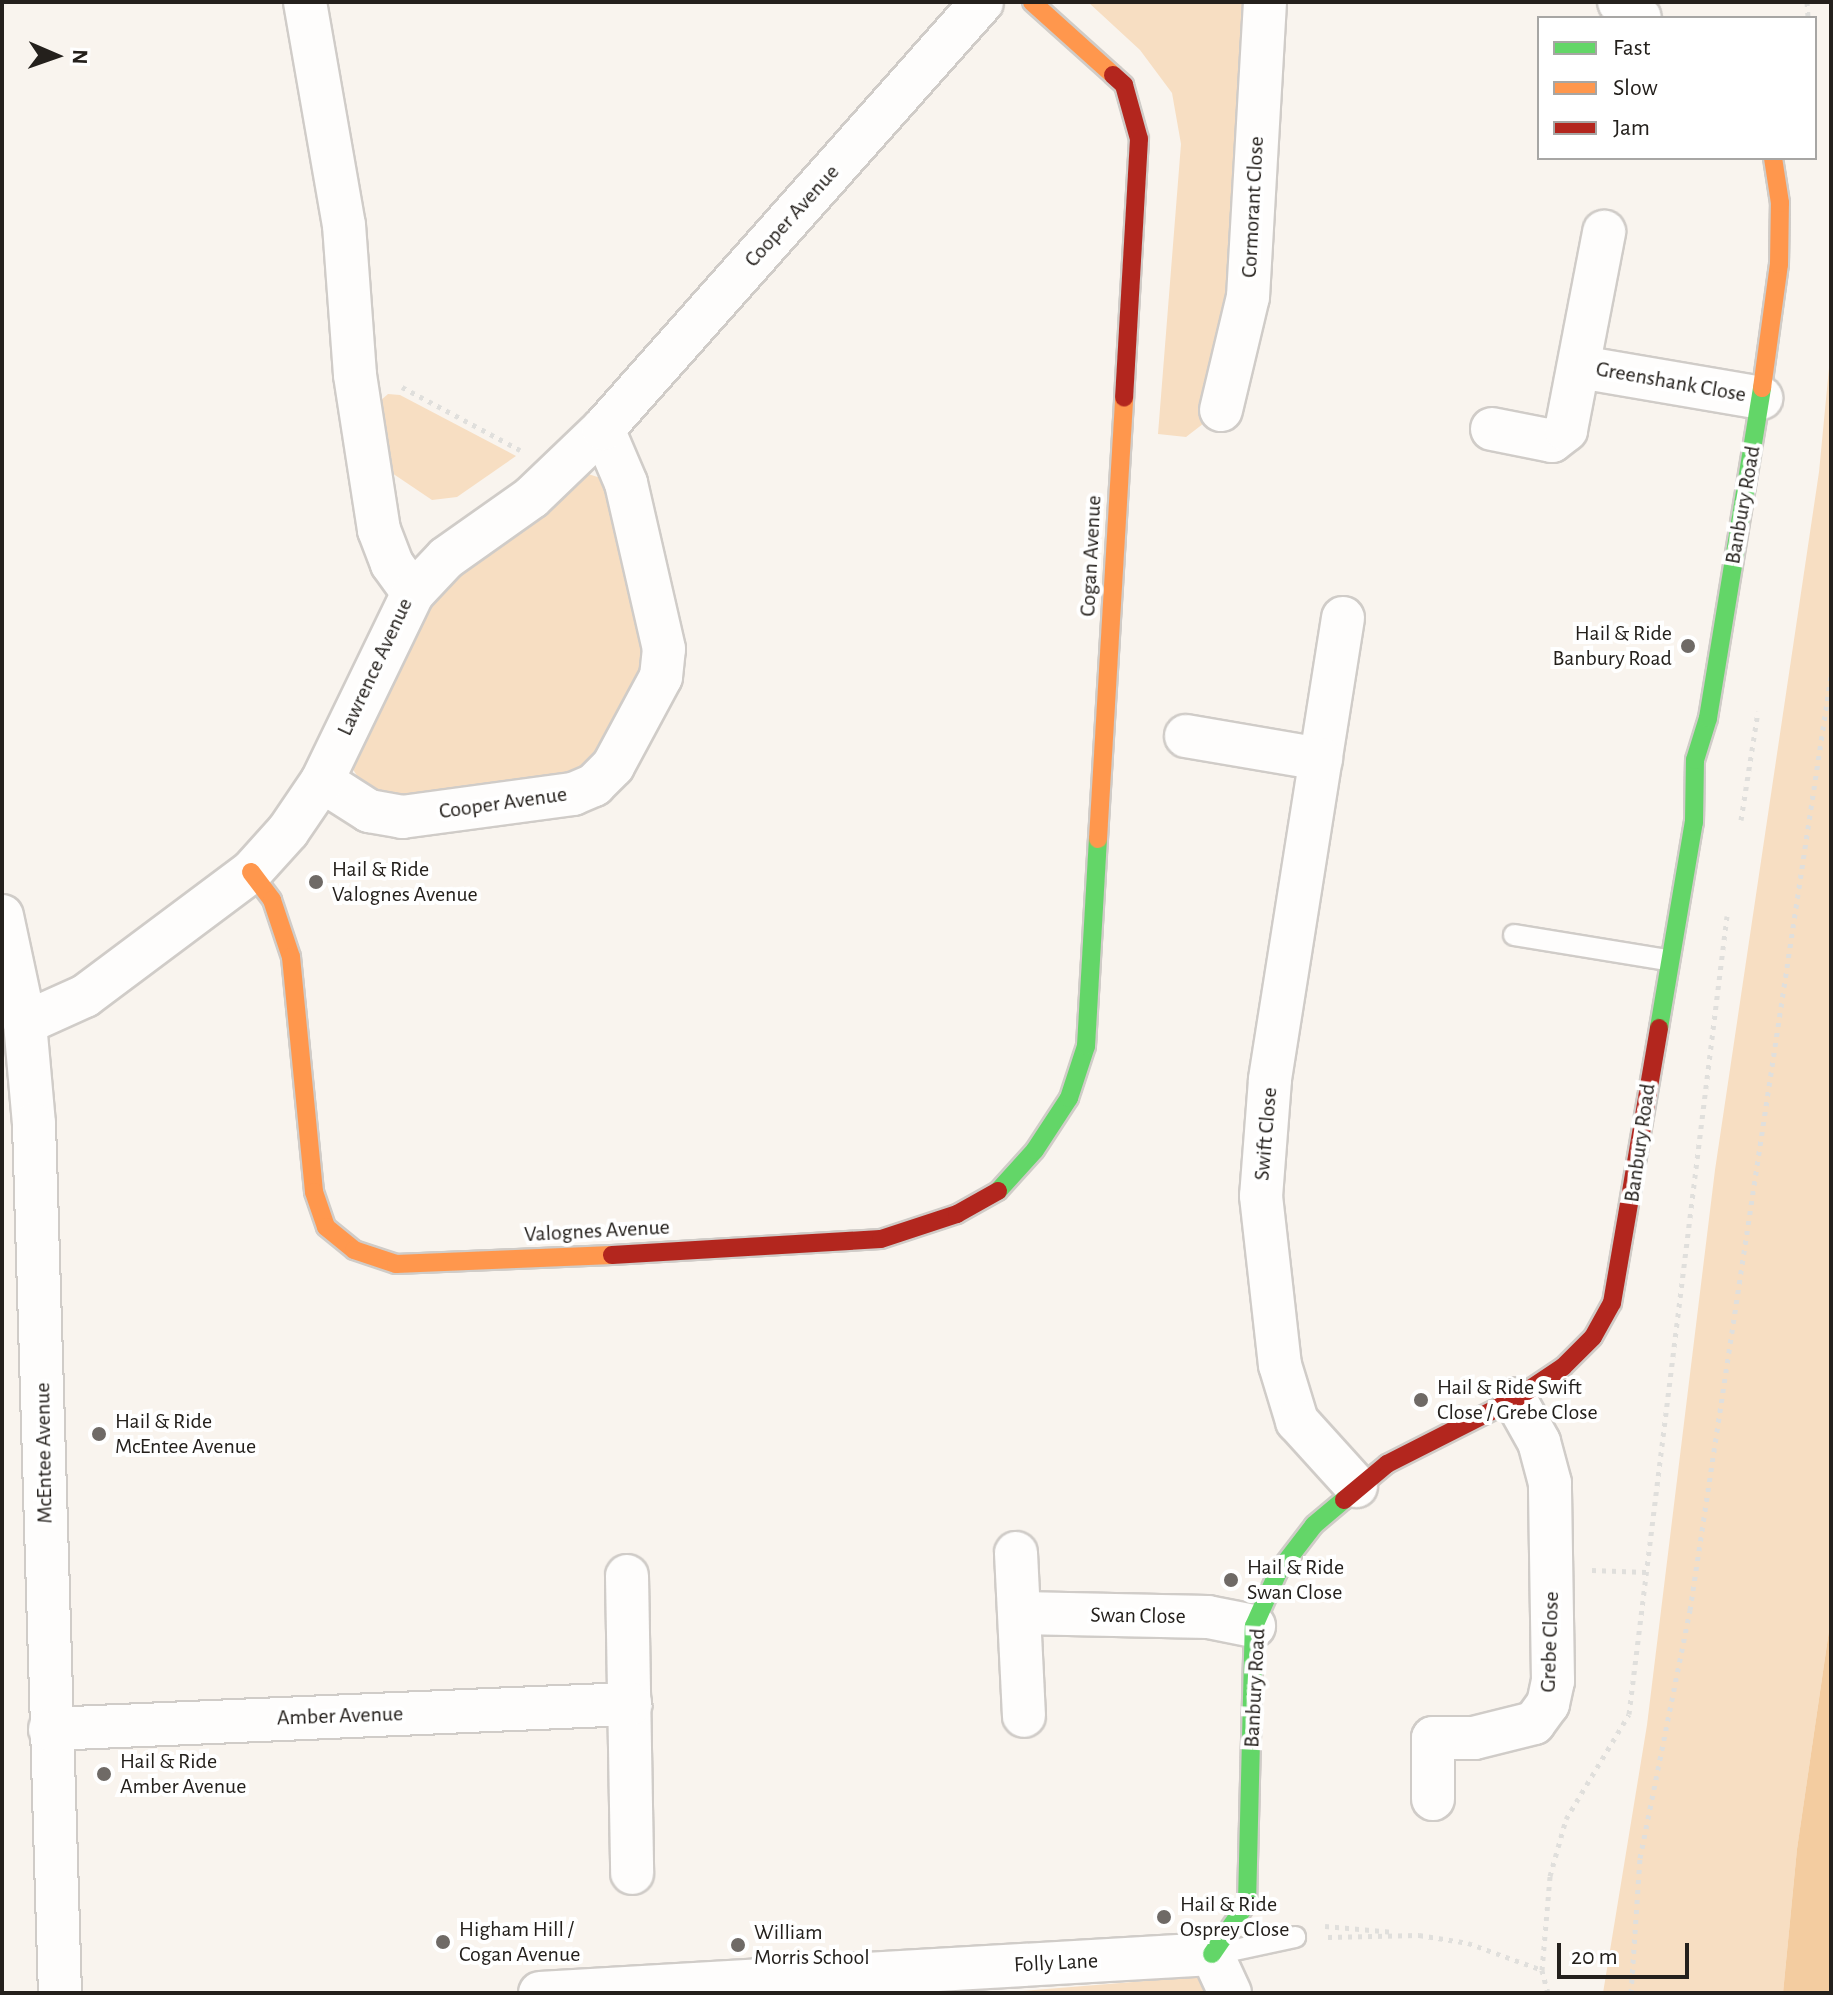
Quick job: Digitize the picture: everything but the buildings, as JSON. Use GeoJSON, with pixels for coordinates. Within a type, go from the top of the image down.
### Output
{"type":"FeatureCollection","features":[{"type":"Feature","properties":{"kind":"street","name":"Cooper Avenue"},"geometry":{"type":"LineString","coordinates":[[413,593],[446,558],[560,472],[603,429],[982,2]]}},
{"type":"Feature","properties":{"kind":"street","name":"Cogan Avenue"},"geometry":{"type":"LineString","coordinates":[[1032,2],[1124,85],[1134,107],[1139,139],[1093,976]]}},
{"type":"Feature","properties":{"kind":"street","name":"Cormorant Close"},"geometry":{"type":"LineString","coordinates":[[1221,410],[1248,297],[1265,2]]}},
{"type":"Feature","properties":{"kind":"street"},"geometry":{"type":"LineString","coordinates":[[1619,2],[1637,16]]}},
{"type":"Feature","properties":{"kind":"street","name":"Lawrence Avenue"},"geometry":{"type":"LineString","coordinates":[[25,1023],[85,996],[251,872],[288,831],[322,781],[413,593],[392,564],[379,530],[355,375],[344,225],[319,12]]}},
{"type":"Feature","properties":{"kind":"street","name":"Banbury Road"},"geometry":{"type":"LineString","coordinates":[[1212,1954],[1247,1903],[1254,1626],[1278,1572],[1314,1525],[1356,1486],[1400,1456],[1515,1399],[1573,1357],[1593,1337],[1612,1303],[1667,960],[1694,822],[1695,760],[1708,718],[1761,398],[1779,264],[1780,203],[1773,160]]}},
{"type":"Feature","properties":{"kind":"street","name":"Greenshank Close"},"geometry":{"type":"LineString","coordinates":[[1492,429],[1561,439],[1580,367],[1604,232]]}},
{"type":"Feature","properties":{"kind":"street","name":"Greenshank Close"},"geometry":{"type":"LineString","coordinates":[[1580,367],[1761,398]]}},
{"type":"Feature","properties":{"kind":"street","name":"Cooper Avenue"},"geometry":{"type":"LineString","coordinates":[[322,781],[369,811],[402,817],[573,794],[594,785],[613,766],[661,677],[664,649],[626,483],[603,429]]}},
{"type":"Feature","properties":{"kind":"street","name":"Swift Close"},"geometry":{"type":"LineString","coordinates":[[1343,618],[1270,1080],[1261,1196],[1280,1365],[1297,1421],[1356,1486]]}},
{"type":"Feature","properties":{"kind":"street"},"geometry":{"type":"LineString","coordinates":[[1186,736],[1321,759]]}},
{"type":"Feature","properties":{"kind":"street","name":"Valognes Avenue"},"geometry":{"type":"LineString","coordinates":[[251,872],[272,900],[291,957],[314,1192],[326,1227],[354,1250],[396,1264],[881,1239],[944,1219],[998,1191],[1035,1150],[1069,1098],[1086,1046],[1093,976]]}},
{"type":"Feature","properties":{"kind":"street","name":"McEntee Avenue"},"geometry":{"type":"LineString","coordinates":[[2,916],[25,1023],[37,1204],[60,1993]]}},
{"type":"Feature","properties":{"kind":"street","name":"Grebe Close"},"geometry":{"type":"LineString","coordinates":[[1433,1799],[1433,1738],[1474,1738],[1534,1723],[1548,1704],[1553,1681],[1550,1483],[1539,1442],[1515,1399]]}},
{"type":"Feature","properties":{"kind":"street"},"geometry":{"type":"LineString","coordinates":[[1016,1553],[1024,1716]]}},
{"type":"Feature","properties":{"kind":"street"},"geometry":{"type":"LineString","coordinates":[[627,1576],[632,1873]]}},
{"type":"Feature","properties":{"kind":"street","name":"Swan Close"},"geometry":{"type":"LineString","coordinates":[[1021,1613],[1208,1617],[1254,1626]]}},
{"type":"Feature","properties":{"kind":"street","name":"Amber Avenue"},"geometry":{"type":"LineString","coordinates":[[50,1729],[630,1704]]}},
{"type":"Feature","properties":{"kind":"street"},"geometry":{"type":"LineString","coordinates":[[1212,1954],[1230,1993]]}},
{"type":"Feature","properties":{"kind":"street","name":"Folly Lane"},"geometry":{"type":"LineString","coordinates":[[540,1993],[1212,1954]]}},
{"type":"Feature","properties":{"kind":"lane"},"geometry":{"type":"LineString","coordinates":[[1514,935],[1667,960]]}},
{"type":"Feature","properties":{"kind":"lane","name":"Folly Lane"},"geometry":{"type":"LineString","coordinates":[[1212,1954],[1295,1937]]}},
{"type":"Feature","properties":{"kind":"path"},"geometry":{"type":"LineString","coordinates":[[355,375],[389,380],[560,472]]}},
{"type":"Feature","properties":{"kind":"path"},"geometry":{"type":"LineString","coordinates":[[1631,1993],[1640,1858],[1686,1640],[1831,676]]}},
{"type":"Feature","properties":{"kind":"path"},"geometry":{"type":"LineString","coordinates":[[1740,829],[1759,703]]}},
{"type":"Feature","properties":{"kind":"path"},"geometry":{"type":"LineString","coordinates":[[1548,1993],[1542,1970],[1550,1876],[1566,1819],[1629,1714],[1704,1066],[1728,908]]}},
{"type":"Feature","properties":{"kind":"path"},"geometry":{"type":"LineString","coordinates":[[1617,1571],[1646,1572]]}},
{"type":"Feature","properties":{"kind":"path"},"geometry":{"type":"LineString","coordinates":[[1315,1925],[1468,1943],[1542,1970]]}},
{"type":"Feature","properties":{"kind":"path"},"geometry":{"type":"LineString","coordinates":[[1295,1937],[1419,1935]]}},
{"type":"Feature","properties":{"kind":"shaded area"},"geometry":{"type":"Polygon","coordinates":[[[1088,2],[1265,2],[1221,410],[1186,437],[1158,434],[1181,144],[1172,93],[1140,50],[1088,2]]]}},
{"type":"Feature","properties":{"kind":"shaded area"},"geometry":{"type":"Polygon","coordinates":[[[1831,347],[1831,1617],[1797,1849],[1783,1993],[1603,1993],[1647,1725],[1715,1170],[1819,472],[1831,347]]]}},
{"type":"Feature","properties":{"kind":"shaded area"},"geometry":{"type":"Polygon","coordinates":[[[388,394],[400,395],[516,456],[457,497],[432,500],[392,473],[380,401],[388,394]]]}},
{"type":"Feature","properties":{"kind":"shaded area"},"geometry":{"type":"Polygon","coordinates":[[[585,473],[607,480],[646,660],[641,681],[600,757],[568,774],[391,801],[371,797],[350,765],[426,611],[465,566],[585,473]]]}},
{"type":"Feature","properties":{"kind":"shaded area"},"geometry":{"type":"Polygon","coordinates":[[[1831,1617],[1831,1993],[1783,1993],[1797,1849],[1831,1617]]]}},
{"type":"Feature","properties":{"kind":"shaded area"},"geometry":{"type":"Polygon","coordinates":[[[1207,1976],[1209,1993],[996,1993],[1207,1976]]]}},
{"type":"Feature","properties":{"kind":"traffic: fast"},"geometry":{"type":"LineString","coordinates":[[1659,1028],[1694,822],[1695,760],[1708,718],[1762,388]]}},
{"type":"Feature","properties":{"kind":"traffic: fast"},"geometry":{"type":"LineString","coordinates":[[998,1191],[1035,1150],[1069,1098],[1086,1046],[1098,839]]}},
{"type":"Feature","properties":{"kind":"traffic: fast"},"geometry":{"type":"LineString","coordinates":[[1212,1954],[1247,1903],[1254,1626],[1278,1572],[1314,1525],[1344,1500]]}},
{"type":"Feature","properties":{"kind":"traffic: slow"},"geometry":{"type":"LineString","coordinates":[[1032,2],[1113,75]]}},
{"type":"Feature","properties":{"kind":"traffic: slow"},"geometry":{"type":"LineString","coordinates":[[1762,388],[1779,264],[1780,203],[1773,160]]}},
{"type":"Feature","properties":{"kind":"traffic: slow"},"geometry":{"type":"LineString","coordinates":[[1098,839],[1124,398]]}},
{"type":"Feature","properties":{"kind":"traffic: slow"},"geometry":{"type":"LineString","coordinates":[[251,872],[272,900],[291,957],[314,1192],[326,1227],[354,1250],[396,1264],[612,1255]]}},
{"type":"Feature","properties":{"kind":"traffic: jam"},"geometry":{"type":"LineString","coordinates":[[1113,75],[1124,85],[1139,139],[1124,398]]}},
{"type":"Feature","properties":{"kind":"traffic: jam"},"geometry":{"type":"LineString","coordinates":[[1344,1500],[1387,1464],[1515,1399],[1563,1367],[1593,1337],[1612,1303],[1659,1028]]}},
{"type":"Feature","properties":{"kind":"traffic: jam"},"geometry":{"type":"LineString","coordinates":[[612,1255],[881,1239],[957,1214],[998,1191]]}},
{"type":"Feature","properties":{"kind":"place","name":"Hail & Ride Banbury Road"},"geometry":{"type":"Point","coordinates":[1688,646]}},
{"type":"Feature","properties":{"kind":"place","name":"Hail & Ride Valognes Avenue"},"geometry":{"type":"Point","coordinates":[316,882]}},
{"type":"Feature","properties":{"kind":"place","name":"Hail & Ride Swift Close / Grebe Close"},"geometry":{"type":"Point","coordinates":[1421,1400]}},
{"type":"Feature","properties":{"kind":"place","name":"Hail & Ride McEntee Avenue"},"geometry":{"type":"Point","coordinates":[99,1434]}},
{"type":"Feature","properties":{"kind":"place","name":"Hail & Ride Swan Close"},"geometry":{"type":"Point","coordinates":[1231,1580]}},
{"type":"Feature","properties":{"kind":"place","name":"Hail & Ride Amber Avenue"},"geometry":{"type":"Point","coordinates":[104,1774]}},
{"type":"Feature","properties":{"kind":"place","name":"Hail & Ride Osprey Close"},"geometry":{"type":"Point","coordinates":[1164,1917]}},
{"type":"Feature","properties":{"kind":"place","name":"Higham Hill / Cogan Avenue"},"geometry":{"type":"Point","coordinates":[443,1942]}},
{"type":"Feature","properties":{"kind":"place","name":"William Morris School"},"geometry":{"type":"Point","coordinates":[738,1945]}}]}
